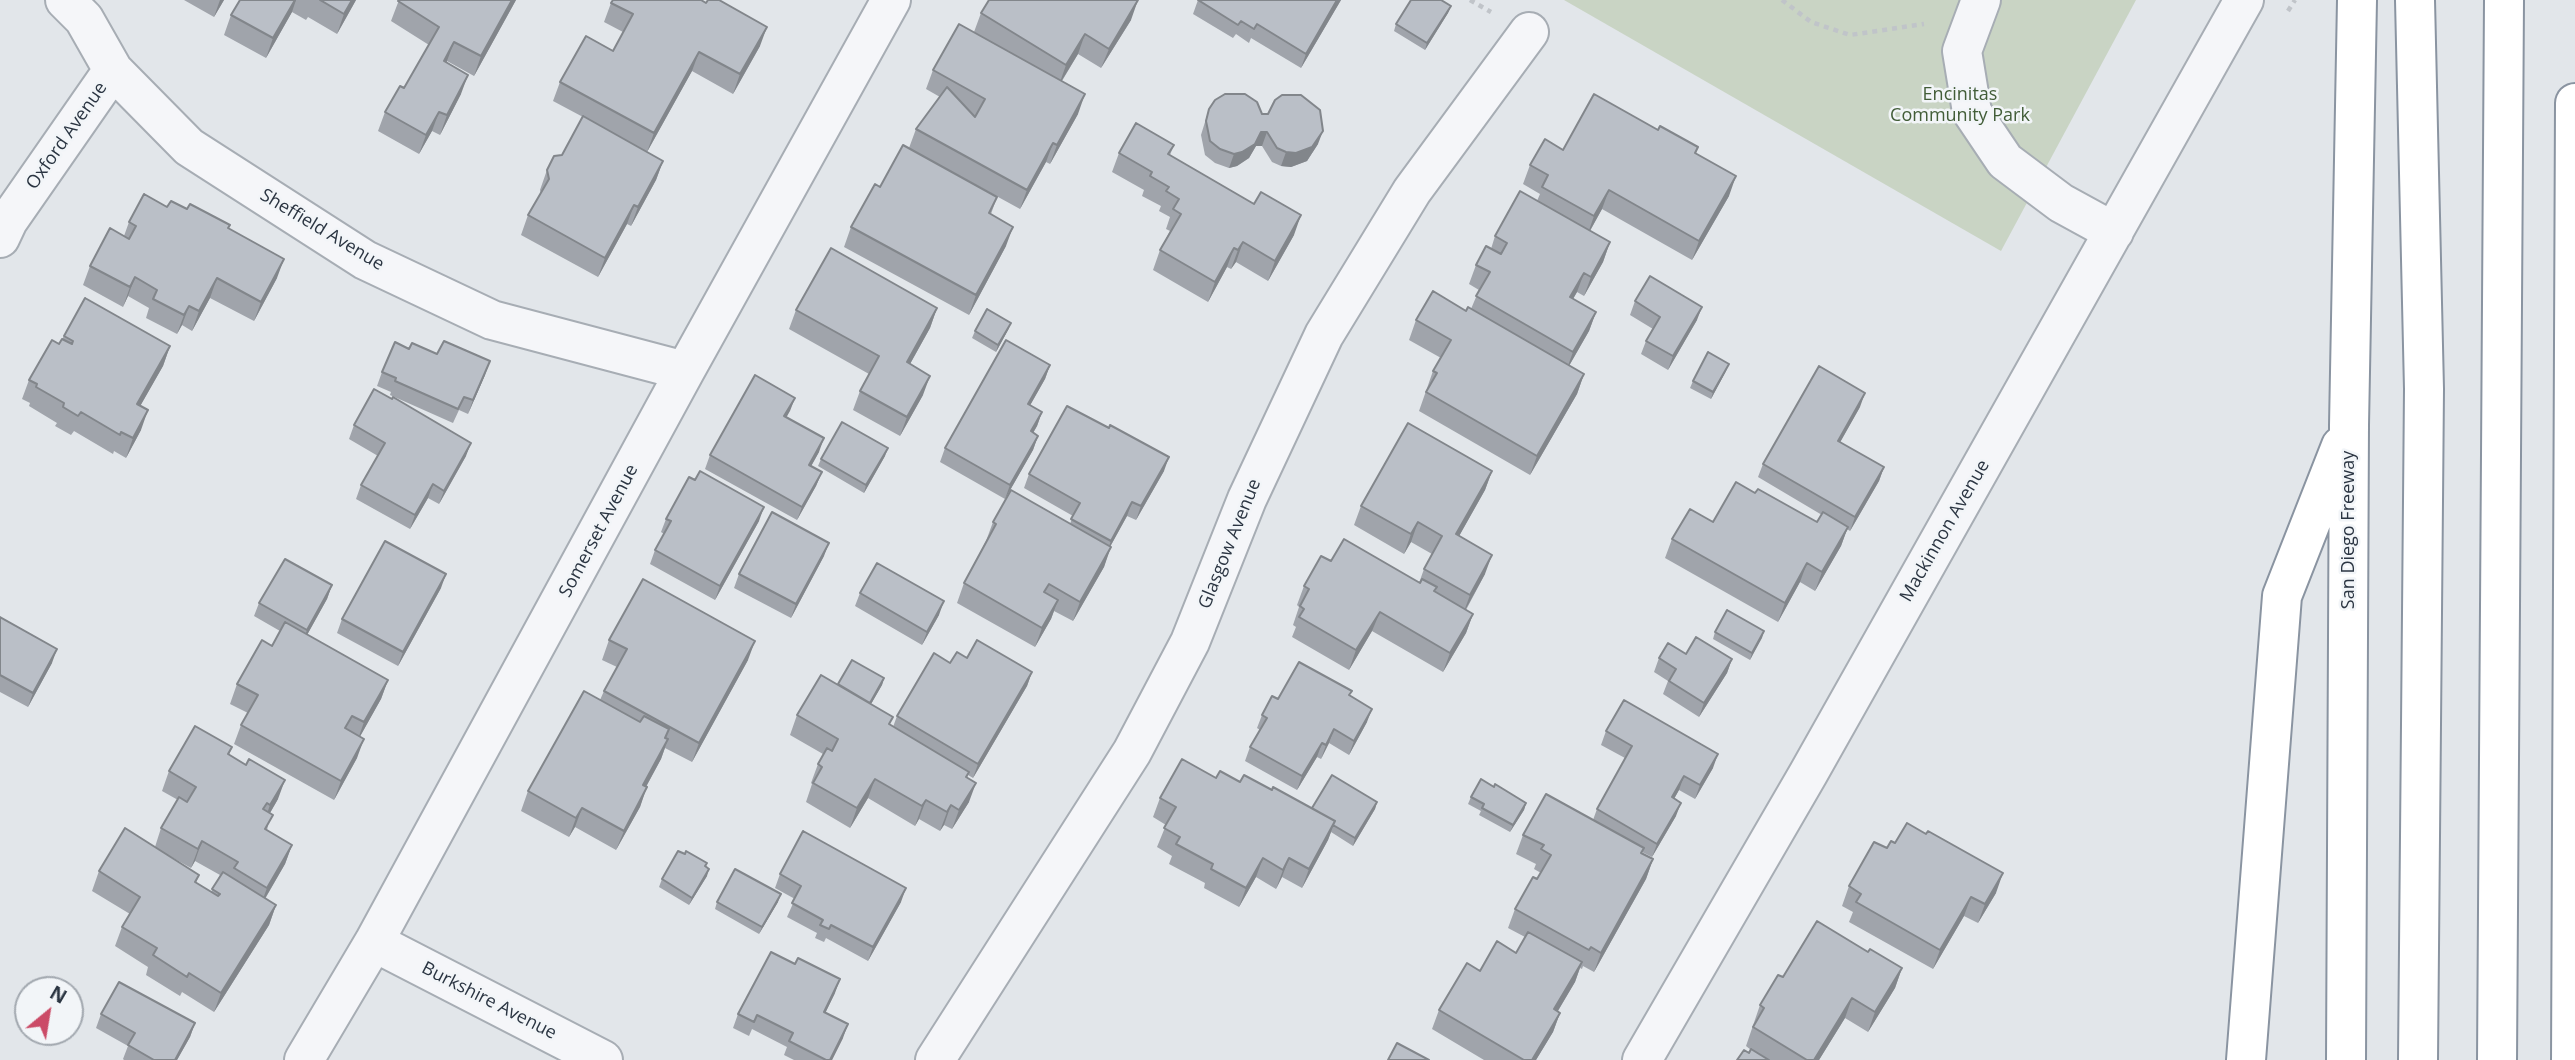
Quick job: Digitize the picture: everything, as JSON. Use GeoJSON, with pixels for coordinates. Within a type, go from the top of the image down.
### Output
{"type":"FeatureCollection","features":[{"type":"Feature","properties":{"kind":"highway","name":"San Diego Freeway"},"geometry":{"type":"LineString","coordinates":[[2346,1060],[2349,425],[2357,0]]}},
{"type":"Feature","properties":{"kind":"highway"},"geometry":{"type":"LineString","coordinates":[[2415,0],[2424,389],[2418,1060]]}},
{"type":"Feature","properties":{"kind":"highway"},"geometry":{"type":"LineString","coordinates":[[2497,1060],[2504,0]]}},
{"type":"Feature","properties":{"kind":"highway"},"geometry":{"type":"LineString","coordinates":[[2571,1060],[2574,937],[2575,103]]}},
{"type":"Feature","properties":{"kind":"highway"},"geometry":{"type":"LineString","coordinates":[[2246,1060],[2282,596],[2349,425]]}},
{"type":"Feature","properties":{"kind":"street","name":"Sheffield Avenue"},"geometry":{"type":"LineString","coordinates":[[65,0],[84,19],[113,70],[188,147],[365,260],[492,320],[685,371]]}},
{"type":"Feature","properties":{"kind":"street","name":"Somerset Avenue"},"geometry":{"type":"LineString","coordinates":[[304,1060],[374,942],[891,0]]}},
{"type":"Feature","properties":{"kind":"street"},"geometry":{"type":"LineString","coordinates":[[1981,0],[1962,51],[1972,112],[2005,160],[2061,202],[2114,232]]}},
{"type":"Feature","properties":{"kind":"street","name":"Mackinnon Avenue"},"geometry":{"type":"LineString","coordinates":[[1642,1060],[1821,750],[2244,0]]}},
{"type":"Feature","properties":{"kind":"street","name":"Glasgow Avenue"},"geometry":{"type":"LineString","coordinates":[[935,1060],[1132,751],[1190,642],[1247,499],[1324,335],[1412,191],[1529,33]]}},
{"type":"Feature","properties":{"kind":"street","name":"Oxford Avenue"},"geometry":{"type":"LineString","coordinates":[[0,238],[8,221],[113,70]]}},
{"type":"Feature","properties":{"kind":"street","name":"Burkshire Avenue"},"geometry":{"type":"LineString","coordinates":[[374,942],[603,1060]]}},
{"type":"Feature","properties":{"kind":"path"},"geometry":{"type":"LineString","coordinates":[[1783,0],[1811,22],[1850,35],[1936,23]]}},
{"type":"Feature","properties":{"kind":"green space","name":"Encinitas Community Park"},"geometry":{"type":"Polygon","coordinates":[[[1564,0],[2136,0],[2001,251],[1564,0]]]}},
{"type":"Feature","properties":{"kind":"building"},"geometry":{"type":"Polygon","coordinates":[[[240,0],[295,0],[273,38],[231,15],[240,0]]]}},
{"type":"Feature","properties":{"kind":"building"},"geometry":{"type":"Polygon","coordinates":[[[320,0],[352,0],[344,14],[320,0]]]}},
{"type":"Feature","properties":{"kind":"building"},"geometry":{"type":"Polygon","coordinates":[[[399,0],[512,0],[481,56],[454,42],[444,61],[468,75],[447,115],[439,112],[426,135],[385,112],[400,86],[404,88],[439,27],[399,0]]]}},
{"type":"Feature","properties":{"kind":"building"},"geometry":{"type":"Polygon","coordinates":[[[613,0],[701,0],[706,3],[708,0],[719,0],[767,27],[740,74],[699,52],[654,133],[560,82],[586,36],[613,51],[633,14],[611,3],[613,0]]]}},
{"type":"Feature","properties":{"kind":"building"},"geometry":{"type":"Polygon","coordinates":[[[989,0],[1138,0],[1109,49],[1085,34],[1066,65],[981,13],[989,0]]]}},
{"type":"Feature","properties":{"kind":"building"},"geometry":{"type":"Polygon","coordinates":[[[1198,0],[1337,0],[1306,54],[1257,24],[1254,29],[1241,21],[1238,25],[1198,0]]]}},
{"type":"Feature","properties":{"kind":"building"},"geometry":{"type":"Polygon","coordinates":[[[1411,0],[1441,0],[1451,6],[1427,43],[1396,24],[1411,0]]]}},
{"type":"Feature","properties":{"kind":"building"},"geometry":{"type":"Polygon","coordinates":[[[959,24],[1085,94],[1057,145],[1053,143],[1027,190],[916,129],[947,87],[975,117],[985,99],[933,70],[959,24]]]}},
{"type":"Feature","properties":{"kind":"building"},"geometry":{"type":"Polygon","coordinates":[[[1225,94],[1245,94],[1257,102],[1262,114],[1268,114],[1275,100],[1282,95],[1301,95],[1320,110],[1323,131],[1312,147],[1296,153],[1277,148],[1267,132],[1261,132],[1255,144],[1242,152],[1234,154],[1220,149],[1210,141],[1206,121],[1215,100],[1225,94]]]}},
{"type":"Feature","properties":{"kind":"building"},"geometry":{"type":"Polygon","coordinates":[[[1594,94],[1658,130],[1660,126],[1698,147],[1695,153],[1736,176],[1699,241],[1609,190],[1594,216],[1542,187],[1548,175],[1530,165],[1545,139],[1563,150],[1594,94]]]}},
{"type":"Feature","properties":{"kind":"building"},"geometry":{"type":"Polygon","coordinates":[[[583,116],[663,161],[638,207],[634,205],[605,258],[528,215],[549,179],[547,170],[554,156],[562,155],[583,116]]]}},
{"type":"Feature","properties":{"kind":"building"},"geometry":{"type":"Polygon","coordinates":[[[1136,123],[1174,145],[1168,154],[1254,204],[1261,192],[1301,215],[1275,261],[1243,242],[1238,250],[1234,248],[1215,282],[1160,250],[1181,214],[1173,209],[1179,199],[1166,191],[1169,187],[1150,176],[1152,172],[1119,153],[1136,123]]]}},
{"type":"Feature","properties":{"kind":"building"},"geometry":{"type":"Polygon","coordinates":[[[903,145],[997,197],[989,213],[1013,227],[976,295],[851,227],[875,184],[880,187],[903,145]]]}},
{"type":"Feature","properties":{"kind":"building"},"geometry":{"type":"Polygon","coordinates":[[[1520,191],[1610,242],[1591,277],[1584,273],[1570,297],[1596,312],[1573,352],[1476,296],[1490,272],[1476,265],[1486,246],[1501,254],[1507,243],[1495,236],[1520,191]]]}},
{"type":"Feature","properties":{"kind":"building"},"geometry":{"type":"Polygon","coordinates":[[[144,194],[167,207],[171,201],[187,209],[190,204],[284,259],[261,302],[217,278],[199,311],[189,306],[184,315],[153,299],[157,290],[135,277],[130,287],[90,266],[110,228],[129,239],[136,226],[129,222],[144,194]]]}},
{"type":"Feature","properties":{"kind":"building"},"geometry":{"type":"Polygon","coordinates":[[[831,248],[937,308],[907,362],[930,376],[907,417],[860,391],[879,356],[796,310],[831,248]]]}},
{"type":"Feature","properties":{"kind":"building"},"geometry":{"type":"Polygon","coordinates":[[[1650,276],[1702,307],[1673,356],[1646,341],[1660,317],[1635,301],[1650,276]]]}},
{"type":"Feature","properties":{"kind":"building"},"geometry":{"type":"Polygon","coordinates":[[[1433,291],[1466,311],[1468,307],[1584,374],[1537,456],[1426,392],[1437,373],[1433,371],[1451,340],[1416,320],[1433,291]]]}},
{"type":"Feature","properties":{"kind":"building"},"geometry":{"type":"Polygon","coordinates":[[[85,298],[170,346],[137,404],[148,410],[133,438],[121,432],[120,435],[81,412],[78,416],[63,407],[64,403],[29,380],[52,340],[59,344],[62,339],[72,344],[73,341],[64,336],[85,298]]]}},
{"type":"Feature","properties":{"kind":"building"},"geometry":{"type":"Polygon","coordinates":[[[987,309],[1011,323],[998,345],[975,331],[987,309]]]}},
{"type":"Feature","properties":{"kind":"building"},"geometry":{"type":"Polygon","coordinates":[[[1006,340],[1050,365],[1028,404],[1042,412],[1031,431],[1038,436],[1010,485],[945,448],[1006,340]]]}},
{"type":"Feature","properties":{"kind":"building"},"geometry":{"type":"Polygon","coordinates":[[[444,341],[490,361],[473,400],[464,397],[458,409],[395,381],[396,378],[382,372],[395,342],[409,349],[412,343],[437,354],[444,341]]]}},
{"type":"Feature","properties":{"kind":"building"},"geometry":{"type":"Polygon","coordinates":[[[1708,352],[1729,364],[1713,392],[1693,381],[1708,352]]]}},
{"type":"Feature","properties":{"kind":"building"},"geometry":{"type":"Polygon","coordinates":[[[1819,366],[1865,393],[1838,441],[1884,467],[1855,517],[1763,464],[1819,366]]]}},
{"type":"Feature","properties":{"kind":"building"},"geometry":{"type":"Polygon","coordinates":[[[755,375],[795,398],[784,416],[824,438],[809,465],[822,472],[802,507],[710,455],[755,375]]]}},
{"type":"Feature","properties":{"kind":"building"},"geometry":{"type":"Polygon","coordinates":[[[374,389],[392,399],[393,397],[471,443],[444,491],[433,484],[415,515],[361,485],[385,443],[354,425],[374,389]]]}},
{"type":"Feature","properties":{"kind":"building"},"geometry":{"type":"Polygon","coordinates":[[[1067,406],[1109,428],[1110,425],[1169,457],[1141,506],[1132,502],[1111,541],[1071,519],[1080,503],[1029,474],[1067,406]]]}},
{"type":"Feature","properties":{"kind":"building"},"geometry":{"type":"Polygon","coordinates":[[[842,422],[888,448],[866,485],[821,459],[842,422]]]}},
{"type":"Feature","properties":{"kind":"building"},"geometry":{"type":"Polygon","coordinates":[[[1408,423],[1492,471],[1456,534],[1492,555],[1470,595],[1424,569],[1442,536],[1418,522],[1411,534],[1361,506],[1408,423]]]}},
{"type":"Feature","properties":{"kind":"building"},"geometry":{"type":"Polygon","coordinates":[[[700,471],[764,507],[720,586],[655,550],[671,521],[666,519],[689,477],[695,480],[700,471]]]}},
{"type":"Feature","properties":{"kind":"building"},"geometry":{"type":"Polygon","coordinates":[[[1736,482],[1755,493],[1758,489],[1817,522],[1823,512],[1848,527],[1822,572],[1807,563],[1785,603],[1672,539],[1690,509],[1713,522],[1736,482]]]}},
{"type":"Feature","properties":{"kind":"building"},"geometry":{"type":"Polygon","coordinates":[[[1011,490],[1111,547],[1080,602],[1049,584],[1044,592],[1058,600],[1042,628],[964,583],[1011,490]]]}},
{"type":"Feature","properties":{"kind":"building"},"geometry":{"type":"Polygon","coordinates":[[[772,512],[829,543],[796,604],[739,574],[772,512]]]}},
{"type":"Feature","properties":{"kind":"building"},"geometry":{"type":"Polygon","coordinates":[[[1344,539],[1420,583],[1422,579],[1437,587],[1434,591],[1473,614],[1450,653],[1380,612],[1356,650],[1299,617],[1304,609],[1300,606],[1309,589],[1304,586],[1321,556],[1331,561],[1344,539]]]}},
{"type":"Feature","properties":{"kind":"building"},"geometry":{"type":"Polygon","coordinates":[[[385,541],[446,574],[403,652],[342,619],[385,541]]]}},
{"type":"Feature","properties":{"kind":"building"},"geometry":{"type":"Polygon","coordinates":[[[285,559],[332,585],[307,630],[259,603],[285,559]]]}},
{"type":"Feature","properties":{"kind":"building"},"geometry":{"type":"Polygon","coordinates":[[[877,563],[944,601],[927,632],[860,593],[877,563]]]}},
{"type":"Feature","properties":{"kind":"building"},"geometry":{"type":"Polygon","coordinates":[[[643,579],[755,641],[699,743],[604,691],[627,649],[609,640],[643,579]]]}},
{"type":"Feature","properties":{"kind":"building"},"geometry":{"type":"Polygon","coordinates":[[[1727,610],[1764,631],[1752,653],[1715,632],[1727,610]]]}},
{"type":"Feature","properties":{"kind":"building"},"geometry":{"type":"Polygon","coordinates":[[[0,617],[57,649],[33,693],[0,675],[0,617]]]}},
{"type":"Feature","properties":{"kind":"building"},"geometry":{"type":"Polygon","coordinates":[[[285,622],[388,680],[364,722],[352,716],[345,728],[364,739],[341,781],[241,725],[258,695],[237,684],[262,640],[272,646],[285,622]]]}},
{"type":"Feature","properties":{"kind":"building"},"geometry":{"type":"Polygon","coordinates":[[[1696,637],[1732,659],[1704,703],[1669,681],[1676,669],[1659,658],[1668,643],[1686,654],[1696,637]]]}},
{"type":"Feature","properties":{"kind":"building"},"geometry":{"type":"Polygon","coordinates":[[[977,640],[1032,672],[978,764],[897,716],[934,653],[950,663],[957,652],[967,658],[977,640]]]}},
{"type":"Feature","properties":{"kind":"building"},"geometry":{"type":"Polygon","coordinates":[[[852,660],[884,678],[870,703],[838,684],[852,660]]]}},
{"type":"Feature","properties":{"kind":"building"},"geometry":{"type":"Polygon","coordinates":[[[1299,662],[1352,691],[1349,695],[1372,709],[1354,741],[1334,729],[1326,745],[1322,743],[1302,776],[1250,747],[1267,718],[1262,715],[1272,696],[1278,699],[1299,662]]]}},
{"type":"Feature","properties":{"kind":"building"},"geometry":{"type":"Polygon","coordinates":[[[821,675],[893,717],[889,724],[969,772],[966,777],[976,783],[959,810],[951,805],[947,812],[926,800],[922,806],[875,779],[857,808],[813,783],[822,767],[818,764],[827,748],[832,751],[838,739],[797,715],[821,675]]]}},
{"type":"Feature","properties":{"kind":"building"},"geometry":{"type":"Polygon","coordinates":[[[584,691],[640,722],[644,716],[669,729],[665,738],[668,739],[643,785],[647,787],[624,831],[582,808],[576,818],[528,791],[584,691]]]}},
{"type":"Feature","properties":{"kind":"building"},"geometry":{"type":"Polygon","coordinates":[[[1624,700],[1718,754],[1700,785],[1684,776],[1672,797],[1681,803],[1657,844],[1597,809],[1632,746],[1606,731],[1624,700]]]}},
{"type":"Feature","properties":{"kind":"building"},"geometry":{"type":"Polygon","coordinates":[[[195,726],[232,747],[228,754],[246,765],[249,759],[285,780],[270,805],[267,803],[263,809],[273,815],[265,829],[292,845],[267,888],[234,868],[238,862],[202,841],[198,849],[161,828],[179,797],[187,802],[196,787],[169,771],[195,726]]]}},
{"type":"Feature","properties":{"kind":"building"},"geometry":{"type":"Polygon","coordinates":[[[1182,759],[1216,778],[1220,771],[1240,782],[1244,775],[1272,790],[1273,787],[1335,821],[1309,869],[1289,858],[1283,870],[1263,858],[1246,888],[1211,869],[1213,864],[1176,844],[1180,837],[1164,828],[1176,807],[1160,798],[1182,759]]]}},
{"type":"Feature","properties":{"kind":"building"},"geometry":{"type":"Polygon","coordinates":[[[1332,775],[1377,802],[1355,838],[1333,825],[1335,821],[1312,808],[1332,775]]]}},
{"type":"Feature","properties":{"kind":"building"},"geometry":{"type":"Polygon","coordinates":[[[1481,779],[1494,787],[1495,784],[1526,803],[1513,825],[1482,808],[1484,804],[1471,797],[1481,779]]]}},
{"type":"Feature","properties":{"kind":"building"},"geometry":{"type":"Polygon","coordinates":[[[1546,794],[1644,848],[1641,853],[1653,859],[1601,953],[1591,947],[1589,950],[1515,909],[1533,877],[1537,879],[1551,855],[1541,849],[1544,845],[1523,835],[1546,794]]]}},
{"type":"Feature","properties":{"kind":"building"},"geometry":{"type":"Polygon","coordinates":[[[1907,823],[1926,834],[1928,831],[2003,873],[1985,904],[1971,897],[1940,950],[1856,902],[1861,894],[1849,886],[1874,842],[1887,848],[1891,841],[1895,843],[1907,823]]]}},
{"type":"Feature","properties":{"kind":"building"},"geometry":{"type":"Polygon","coordinates":[[[125,828],[199,875],[195,882],[218,896],[220,894],[212,889],[223,872],[276,905],[221,993],[189,973],[187,977],[153,955],[157,948],[122,927],[140,897],[99,871],[125,828]]]}},
{"type":"Feature","properties":{"kind":"building"},"geometry":{"type":"Polygon","coordinates":[[[803,831],[906,888],[873,947],[831,925],[829,929],[820,925],[823,920],[792,903],[801,886],[780,874],[803,831]]]}},
{"type":"Feature","properties":{"kind":"building"},"geometry":{"type":"Polygon","coordinates":[[[678,851],[685,854],[686,851],[707,863],[705,866],[709,869],[692,898],[662,879],[678,851]]]}},
{"type":"Feature","properties":{"kind":"building"},"geometry":{"type":"Polygon","coordinates":[[[735,869],[781,894],[762,927],[717,902],[735,869]]]}},
{"type":"Feature","properties":{"kind":"building"},"geometry":{"type":"Polygon","coordinates":[[[1817,921],[1868,952],[1870,949],[1902,968],[1875,1012],[1852,998],[1814,1060],[1807,1060],[1753,1027],[1764,1008],[1760,1005],[1778,975],[1783,977],[1817,921]]]}},
{"type":"Feature","properties":{"kind":"building"},"geometry":{"type":"Polygon","coordinates":[[[1528,932],[1582,962],[1554,1009],[1560,1013],[1532,1060],[1524,1060],[1439,1010],[1467,963],[1480,971],[1497,941],[1516,953],[1528,932]]]}},
{"type":"Feature","properties":{"kind":"building"},"geometry":{"type":"Polygon","coordinates":[[[771,952],[795,964],[798,958],[840,979],[824,1012],[848,1024],[830,1060],[789,1041],[793,1033],[757,1015],[754,1022],[738,1014],[771,952]]]}},
{"type":"Feature","properties":{"kind":"building"},"geometry":{"type":"Polygon","coordinates":[[[119,982],[195,1023],[175,1060],[154,1060],[128,1045],[135,1033],[101,1014],[119,982]]]}},
{"type":"Feature","properties":{"kind":"building"},"geometry":{"type":"Polygon","coordinates":[[[1397,1043],[1429,1060],[1388,1060],[1397,1043]]]}},
{"type":"Feature","properties":{"kind":"building"},"geometry":{"type":"Polygon","coordinates":[[[1751,1049],[1769,1060],[1737,1060],[1744,1050],[1749,1053],[1751,1049]]]}}]}
